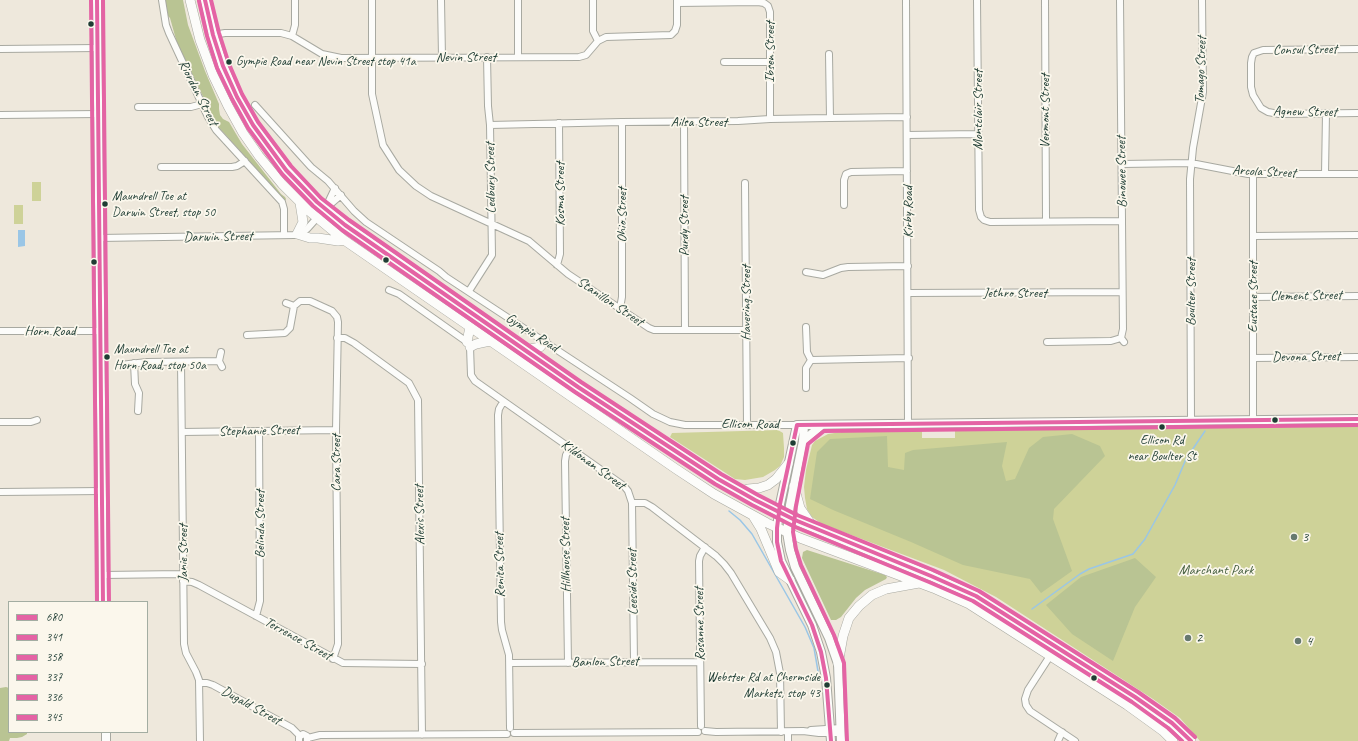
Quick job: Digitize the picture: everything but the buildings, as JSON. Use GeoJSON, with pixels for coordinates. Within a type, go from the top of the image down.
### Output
{"type":"FeatureCollection","features":[{"type":"Feature","properties":{"kind":"highway"},"geometry":{"type":"LineString","coordinates":[[190,0],[200,40],[213,75],[228,106],[259,156],[300,203],[344,240],[691,479],[777,528],[822,547],[919,582],[969,604],[1127,705],[1163,731],[1173,741]]}},
{"type":"Feature","properties":{"kind":"highway","name":"Gympie Road"},"geometry":{"type":"LineString","coordinates":[[205,0],[213,35],[223,66],[237,97],[253,125],[286,170],[306,191],[345,225],[525,350],[684,457],[778,512],[976,596],[1135,697],[1172,723],[1191,741]]}},
{"type":"Feature","properties":{"kind":"highway"},"geometry":{"type":"LineString","coordinates":[[300,203],[303,222],[297,234],[310,238],[338,241],[344,240]]}},
{"type":"Feature","properties":{"kind":"highway"},"geometry":{"type":"LineString","coordinates":[[470,327],[468,344],[490,341]]}},
{"type":"Feature","properties":{"kind":"highway"},"geometry":{"type":"LineString","coordinates":[[525,350],[540,347],[545,341]]}},
{"type":"Feature","properties":{"kind":"highway"},"geometry":{"type":"LineString","coordinates":[[740,491],[768,485],[776,479],[788,464]]}},
{"type":"Feature","properties":{"kind":"highway"},"geometry":{"type":"LineString","coordinates":[[794,486],[800,508],[813,527]]}},
{"type":"Feature","properties":{"kind":"highway"},"geometry":{"type":"LineString","coordinates":[[752,515],[761,529],[779,572],[790,580]]}},
{"type":"Feature","properties":{"kind":"highway"},"geometry":{"type":"LineString","coordinates":[[838,664],[846,627],[850,618],[859,606],[872,595],[886,589],[919,582]]}},
{"type":"Feature","properties":{"kind":"main road"},"geometry":{"type":"LineString","coordinates":[[97,0],[103,601]]}},
{"type":"Feature","properties":{"kind":"main road","name":"Ellison Road"},"geometry":{"type":"LineString","coordinates":[[801,425],[1358,419]]}},
{"type":"Feature","properties":{"kind":"main road"},"geometry":{"type":"LineString","coordinates":[[801,425],[803,441],[788,516],[787,532],[795,567],[829,638],[838,664],[841,734]]}},
{"type":"Feature","properties":{"kind":"main road"},"geometry":{"type":"LineString","coordinates":[[801,425],[788,464],[778,512],[777,542],[779,554],[815,633],[821,652],[826,678],[830,734]]}},
{"type":"Feature","properties":{"kind":"main road"},"geometry":{"type":"LineString","coordinates":[[803,441],[822,425]]}},
{"type":"Feature","properties":{"kind":"street","name":"Riordan Street"},"geometry":{"type":"LineString","coordinates":[[162,0],[166,25],[211,124],[282,202],[284,209],[284,235]]}},
{"type":"Feature","properties":{"kind":"street"},"geometry":{"type":"LineString","coordinates":[[292,36],[295,26],[295,0]]}},
{"type":"Feature","properties":{"kind":"street","name":"Stanillon Street"},"geometry":{"type":"LineString","coordinates":[[372,0],[372,94],[383,145],[399,170],[416,186],[431,196],[529,241],[568,274],[649,328],[654,330],[746,330]]}},
{"type":"Feature","properties":{"kind":"street"},"geometry":{"type":"LineString","coordinates":[[441,0],[442,58]]}},
{"type":"Feature","properties":{"kind":"street"},"geometry":{"type":"LineString","coordinates":[[518,0],[518,57]]}},
{"type":"Feature","properties":{"kind":"street"},"geometry":{"type":"LineString","coordinates":[[593,0],[593,31],[598,41],[606,37],[613,36],[671,35],[675,31],[677,25],[677,1]]}},
{"type":"Feature","properties":{"kind":"street","name":"Kirby Road"},"geometry":{"type":"LineString","coordinates":[[906,0],[908,424]]}},
{"type":"Feature","properties":{"kind":"street","name":"Montclair Street"},"geometry":{"type":"LineString","coordinates":[[977,0],[980,221],[1122,221]]}},
{"type":"Feature","properties":{"kind":"street","name":"Vermont Street"},"geometry":{"type":"LineString","coordinates":[[1045,0],[1046,221]]}},
{"type":"Feature","properties":{"kind":"street","name":"Binowee Street"},"geometry":{"type":"LineString","coordinates":[[1047,342],[1123,340],[1120,0]]}},
{"type":"Feature","properties":{"kind":"street","name":"Tomago Street"},"geometry":{"type":"LineString","coordinates":[[1191,163],[1203,92],[1202,0]]}},
{"type":"Feature","properties":{"kind":"street","name":"Ibsen Street"},"geometry":{"type":"LineString","coordinates":[[677,1],[764,3],[768,6],[770,12],[770,119]]}},
{"type":"Feature","properties":{"kind":"street","name":"Nevin Street"},"geometry":{"type":"LineString","coordinates":[[213,35],[225,33],[281,33],[292,36],[322,54],[341,58],[579,57],[586,54],[598,41]]}},
{"type":"Feature","properties":{"kind":"street"},"geometry":{"type":"LineString","coordinates":[[0,49],[97,48]]}},
{"type":"Feature","properties":{"kind":"street","name":"Consul Street"},"geometry":{"type":"LineString","coordinates":[[1253,55],[1256,52],[1263,50],[1358,49]]}},
{"type":"Feature","properties":{"kind":"street"},"geometry":{"type":"LineString","coordinates":[[829,54],[830,118]]}},
{"type":"Feature","properties":{"kind":"street","name":"Agnew Street"},"geometry":{"type":"LineString","coordinates":[[1253,55],[1251,63],[1252,91],[1257,104],[1264,110],[1273,114],[1358,113]]}},
{"type":"Feature","properties":{"kind":"street","name":"Ledbury Street"},"geometry":{"type":"LineString","coordinates":[[469,291],[491,258],[490,125],[487,58]]}},
{"type":"Feature","properties":{"kind":"street"},"geometry":{"type":"LineString","coordinates":[[724,62],[769,62]]}},
{"type":"Feature","properties":{"kind":"street"},"geometry":{"type":"LineString","coordinates":[[138,107],[191,106],[202,104]]}},
{"type":"Feature","properties":{"kind":"street","name":"Gympie Road"},"geometry":{"type":"LineString","coordinates":[[255,105],[311,168],[335,188],[354,211],[370,225],[653,414],[670,422]]}},
{"type":"Feature","properties":{"kind":"street"},"geometry":{"type":"LineString","coordinates":[[1325,174],[1326,113]]}},
{"type":"Feature","properties":{"kind":"street"},"geometry":{"type":"LineString","coordinates":[[0,115],[98,114]]}},
{"type":"Feature","properties":{"kind":"street","name":"Ailsa Street"},"geometry":{"type":"LineString","coordinates":[[490,125],[738,121],[770,119],[907,118]]}},
{"type":"Feature","properties":{"kind":"street","name":"Ohio Street"},"geometry":{"type":"LineString","coordinates":[[620,308],[622,297],[622,122]]}},
{"type":"Feature","properties":{"kind":"street","name":"Purdy Street"},"geometry":{"type":"LineString","coordinates":[[684,122],[685,330]]}},
{"type":"Feature","properties":{"kind":"street","name":"Kosma Street"},"geometry":{"type":"LineString","coordinates":[[557,265],[560,254],[560,123]]}},
{"type":"Feature","properties":{"kind":"street"},"geometry":{"type":"LineString","coordinates":[[907,135],[978,134]]}},
{"type":"Feature","properties":{"kind":"street"},"geometry":{"type":"LineString","coordinates":[[162,168],[232,167],[245,161]]}},
{"type":"Feature","properties":{"kind":"street","name":"Arcola Street"},"geometry":{"type":"LineString","coordinates":[[1122,164],[1191,163],[1238,173],[1253,174],[1358,174]]}},
{"type":"Feature","properties":{"kind":"street","name":"Boulter Street"},"geometry":{"type":"LineString","coordinates":[[1191,163],[1191,420]]}},
{"type":"Feature","properties":{"kind":"street"},"geometry":{"type":"LineString","coordinates":[[844,205],[844,180],[846,174],[851,172],[907,171]]}},
{"type":"Feature","properties":{"kind":"street","name":"Eustace Street"},"geometry":{"type":"LineString","coordinates":[[1253,174],[1253,420]]}},
{"type":"Feature","properties":{"kind":"street","name":"Havering Street"},"geometry":{"type":"LineString","coordinates":[[745,183],[747,424]]}},
{"type":"Feature","properties":{"kind":"street"},"geometry":{"type":"LineString","coordinates":[[297,234],[307,230],[317,218],[325,208],[335,188]]}},
{"type":"Feature","properties":{"kind":"street"},"geometry":{"type":"LineString","coordinates":[[325,208],[341,195]]}},
{"type":"Feature","properties":{"kind":"street","name":"Darwin Street"},"geometry":{"type":"LineString","coordinates":[[99,238],[297,234]]}},
{"type":"Feature","properties":{"kind":"street"},"geometry":{"type":"LineString","coordinates":[[1254,236],[1358,235]]}},
{"type":"Feature","properties":{"kind":"street"},"geometry":{"type":"LineString","coordinates":[[806,272],[823,275],[848,267],[908,266]]}},
{"type":"Feature","properties":{"kind":"street"},"geometry":{"type":"LineString","coordinates":[[389,290],[400,294],[468,344]]}},
{"type":"Feature","properties":{"kind":"street","name":"Jethro Street"},"geometry":{"type":"LineString","coordinates":[[908,293],[1122,292]]}},
{"type":"Feature","properties":{"kind":"street","name":"Clement Street"},"geometry":{"type":"LineString","coordinates":[[1253,297],[1358,296]]}},
{"type":"Feature","properties":{"kind":"street","name":"Cara Street"},"geometry":{"type":"LineString","coordinates":[[294,306],[300,301],[310,301],[334,313],[338,322],[336,430],[338,644],[334,659]]}},
{"type":"Feature","properties":{"kind":"street"},"geometry":{"type":"LineString","coordinates":[[247,335],[285,334],[290,328],[294,306],[286,303]]}},
{"type":"Feature","properties":{"kind":"street"},"geometry":{"type":"LineString","coordinates":[[806,327],[807,352],[810,360],[806,368],[806,388]]}},
{"type":"Feature","properties":{"kind":"street","name":"Horn Road"},"geometry":{"type":"LineString","coordinates":[[0,331],[100,331]]}},
{"type":"Feature","properties":{"kind":"street","name":"Alexis Street"},"geometry":{"type":"LineString","coordinates":[[338,338],[345,338],[354,343],[408,383],[418,400],[422,735]]}},
{"type":"Feature","properties":{"kind":"street","name":"Kildonan Street"},"geometry":{"type":"LineString","coordinates":[[468,344],[471,375],[473,379],[503,402],[626,488],[630,494],[632,503],[649,505],[720,559],[728,568],[773,644],[778,659],[780,673],[781,732]]}},
{"type":"Feature","properties":{"kind":"street"},"geometry":{"type":"LineString","coordinates":[[120,365],[134,363],[181,362],[221,364],[221,352]]}},
{"type":"Feature","properties":{"kind":"street","name":"Devona Street"},"geometry":{"type":"LineString","coordinates":[[1253,358],[1358,356]]}},
{"type":"Feature","properties":{"kind":"street"},"geometry":{"type":"LineString","coordinates":[[810,360],[908,358]]}},
{"type":"Feature","properties":{"kind":"street","name":"Janie Street"},"geometry":{"type":"LineString","coordinates":[[181,362],[184,647],[187,656],[198,675],[200,741]]}},
{"type":"Feature","properties":{"kind":"street"},"geometry":{"type":"LineString","coordinates":[[134,363],[134,384],[139,393],[138,411]]}},
{"type":"Feature","properties":{"kind":"street","name":"Renita Street"},"geometry":{"type":"LineString","coordinates":[[503,402],[499,409],[498,415],[501,622],[510,663],[511,731]]}},
{"type":"Feature","properties":{"kind":"street"},"geometry":{"type":"LineString","coordinates":[[0,422],[31,422],[37,420]]}},
{"type":"Feature","properties":{"kind":"street","name":"Ellison Road"},"geometry":{"type":"LineString","coordinates":[[670,422],[685,425],[801,425]]}},
{"type":"Feature","properties":{"kind":"street","name":"Stephanie Street"},"geometry":{"type":"LineString","coordinates":[[182,432],[336,430]]}},
{"type":"Feature","properties":{"kind":"street","name":"Belinda Street"},"geometry":{"type":"LineString","coordinates":[[256,616],[260,601],[259,431]]}},
{"type":"Feature","properties":{"kind":"street","name":"Hillhouse Street"},"geometry":{"type":"LineString","coordinates":[[568,663],[565,461],[566,455],[570,448]]}},
{"type":"Feature","properties":{"kind":"street"},"geometry":{"type":"LineString","coordinates":[[0,492],[102,491]]}},
{"type":"Feature","properties":{"kind":"street","name":"Leeside Street"},"geometry":{"type":"LineString","coordinates":[[632,503],[634,662]]}},
{"type":"Feature","properties":{"kind":"street","name":"Rosanne Street"},"geometry":{"type":"LineString","coordinates":[[701,729],[699,561],[704,547]]}},
{"type":"Feature","properties":{"kind":"street"},"geometry":{"type":"LineString","coordinates":[[103,575],[183,574]]}},
{"type":"Feature","properties":{"kind":"street","name":"Terrence Street"},"geometry":{"type":"LineString","coordinates":[[183,581],[192,582],[199,585],[334,659],[347,664],[422,664]]}},
{"type":"Feature","properties":{"kind":"street"},"geometry":{"type":"LineString","coordinates":[[1050,656],[1028,690],[1026,705],[1030,711],[1076,741]]}},
{"type":"Feature","properties":{"kind":"street","name":"Banlon Street"},"geometry":{"type":"LineString","coordinates":[[510,663],[700,662]]}},
{"type":"Feature","properties":{"kind":"street","name":"Dugald Street"},"geometry":{"type":"LineString","coordinates":[[199,683],[213,685],[292,728],[300,738]]}},
{"type":"Feature","properties":{"kind":"street"},"geometry":{"type":"LineString","coordinates":[[300,738],[304,734],[307,739],[320,735],[422,735],[467,738],[511,731],[701,729],[716,732],[803,731],[841,734]]}},
{"type":"Feature","properties":{"kind":"street"},"geometry":{"type":"LineString","coordinates":[[788,732],[788,741]]}},
{"type":"Feature","properties":{"kind":"street"},"geometry":{"type":"LineString","coordinates":[[1058,741],[1062,732]]}},
{"type":"Feature","properties":{"kind":"green space"},"geometry":{"type":"Polygon","coordinates":[[[165,0],[183,0],[188,25],[219,104],[220,115],[223,119],[229,122],[242,144],[281,194],[285,197],[285,201],[215,123],[214,118],[177,43],[170,18],[168,16],[165,0]]]}},
{"type":"Feature","properties":{"kind":"green space"},"geometry":{"type":"Polygon","coordinates":[[[32,182],[41,182],[41,201],[32,201],[32,182]]]}},
{"type":"Feature","properties":{"kind":"green space"},"geometry":{"type":"Polygon","coordinates":[[[14,205],[23,205],[23,224],[14,224],[14,205]]]}},
{"type":"Feature","properties":{"kind":"green space","name":"Marchant Park"},"geometry":{"type":"Polygon","coordinates":[[[1358,427],[1358,741],[1200,741],[1180,718],[996,597],[944,570],[822,524],[812,517],[807,509],[805,498],[804,487],[806,470],[812,445],[815,441],[828,434],[848,431],[922,429],[922,438],[955,438],[955,429],[1358,427]]]}},
{"type":"Feature","properties":{"kind":"green space"},"geometry":{"type":"Polygon","coordinates":[[[778,430],[783,433],[784,448],[784,457],[780,466],[763,477],[745,480],[735,479],[670,437],[672,433],[778,430]]]}},
{"type":"Feature","properties":{"kind":"green space"},"geometry":{"type":"Polygon","coordinates":[[[1072,434],[1100,446],[1105,456],[1054,509],[1053,519],[1072,571],[1041,593],[1030,579],[963,565],[810,499],[817,452],[830,439],[887,436],[888,467],[904,470],[905,453],[913,450],[1007,442],[1002,466],[1006,481],[1015,479],[1029,448],[1043,437],[1072,434]]]}},
{"type":"Feature","properties":{"kind":"green space"},"geometry":{"type":"Polygon","coordinates":[[[807,550],[885,575],[887,577],[886,579],[865,590],[856,598],[841,617],[836,620],[831,620],[802,558],[803,552],[807,550]]]}},
{"type":"Feature","properties":{"kind":"green space"},"geometry":{"type":"Polygon","coordinates":[[[1135,558],[1156,577],[1135,607],[1113,661],[1072,634],[1046,605],[1081,577],[1135,558]]]}},
{"type":"Feature","properties":{"kind":"green space"},"geometry":{"type":"Polygon","coordinates":[[[0,688],[8,688],[8,733],[27,733],[22,737],[10,738],[9,741],[0,741],[0,688]]]}},
{"type":"Feature","properties":{"kind":"water"},"geometry":{"type":"Polygon","coordinates":[[[18,230],[25,230],[25,246],[18,247],[18,230]]]}},
{"type":"Feature","properties":{"kind":"waterway"},"geometry":{"type":"LineString","coordinates":[[1032,609],[1089,569],[1133,554],[1145,539],[1175,485],[1186,459],[1205,431]]}},
{"type":"Feature","properties":{"kind":"waterway"},"geometry":{"type":"LineString","coordinates":[[729,511],[740,520],[752,534],[805,627],[814,648],[819,677]]}},
{"type":"Feature","properties":{"kind":"transit line","name":"336"},"geometry":{"type":"LineString","coordinates":[[91,0],[97,601]]}},
{"type":"Feature","properties":{"kind":"transit line","name":"337"},"geometry":{"type":"LineString","coordinates":[[97,0],[103,601]]}},
{"type":"Feature","properties":{"kind":"transit line","name":"345"},"geometry":{"type":"LineString","coordinates":[[103,0],[109,601]]}},
{"type":"Feature","properties":{"kind":"transit line","name":"680"},"geometry":{"type":"LineString","coordinates":[[205,0],[213,35],[223,66],[237,97],[253,125],[286,170],[317,202],[345,225],[578,387],[718,479],[795,520],[976,596],[1135,697],[1172,723],[1191,741]]}},
{"type":"Feature","properties":{"kind":"transit line","name":"358"},"geometry":{"type":"LineString","coordinates":[[211,0],[219,33],[229,64],[242,94],[258,122],[291,166],[321,198],[349,220],[581,382],[721,474],[797,515],[933,570],[979,591],[1138,692],[1175,718],[1195,737]]}},
{"type":"Feature","properties":{"kind":"transit line","name":"341"},"geometry":{"type":"LineString","coordinates":[[199,1],[207,36],[217,68],[248,128],[282,174],[313,206],[342,230],[575,392],[715,484],[793,526],[973,601],[1132,702],[1168,728],[1182,741]]}},
{"type":"Feature","properties":{"kind":"transit line","name":"337"},"geometry":{"type":"LineString","coordinates":[[831,741],[826,678],[821,652],[812,625],[781,561],[777,542],[780,504],[797,425],[1358,419]]}},
{"type":"Feature","properties":{"kind":"transit line","name":"336"},"geometry":{"type":"LineString","coordinates":[[847,741],[844,663],[834,635],[801,565],[793,532],[796,506],[808,444],[824,431],[1358,425]]}},
{"type":"Feature","properties":{"kind":"place","name":"Gympie Road near Nevin Street stop 41a"},"geometry":{"type":"Point","coordinates":[229,62]}},
{"type":"Feature","properties":{"kind":"place","name":"Maundrell Tce at Darwin Street, stop 50"},"geometry":{"type":"Point","coordinates":[105,204]}},
{"type":"Feature","properties":{"kind":"place","name":"Maundrell Tce at Horn Road, stop 50a"},"geometry":{"type":"Point","coordinates":[107,357]}},
{"type":"Feature","properties":{"kind":"place","name":"Ellison Rd near Boulter St"},"geometry":{"type":"Point","coordinates":[1162,427]}},
{"type":"Feature","properties":{"kind":"place","name":"3"},"geometry":{"type":"Point","coordinates":[1294,537]}},
{"type":"Feature","properties":{"kind":"place","name":"2"},"geometry":{"type":"Point","coordinates":[1188,638]}},
{"type":"Feature","properties":{"kind":"place","name":"4"},"geometry":{"type":"Point","coordinates":[1298,641]}},
{"type":"Feature","properties":{"kind":"place","name":"Webster Rd at Chermside Markets, stop 43"},"geometry":{"type":"Point","coordinates":[827,685]}}]}
